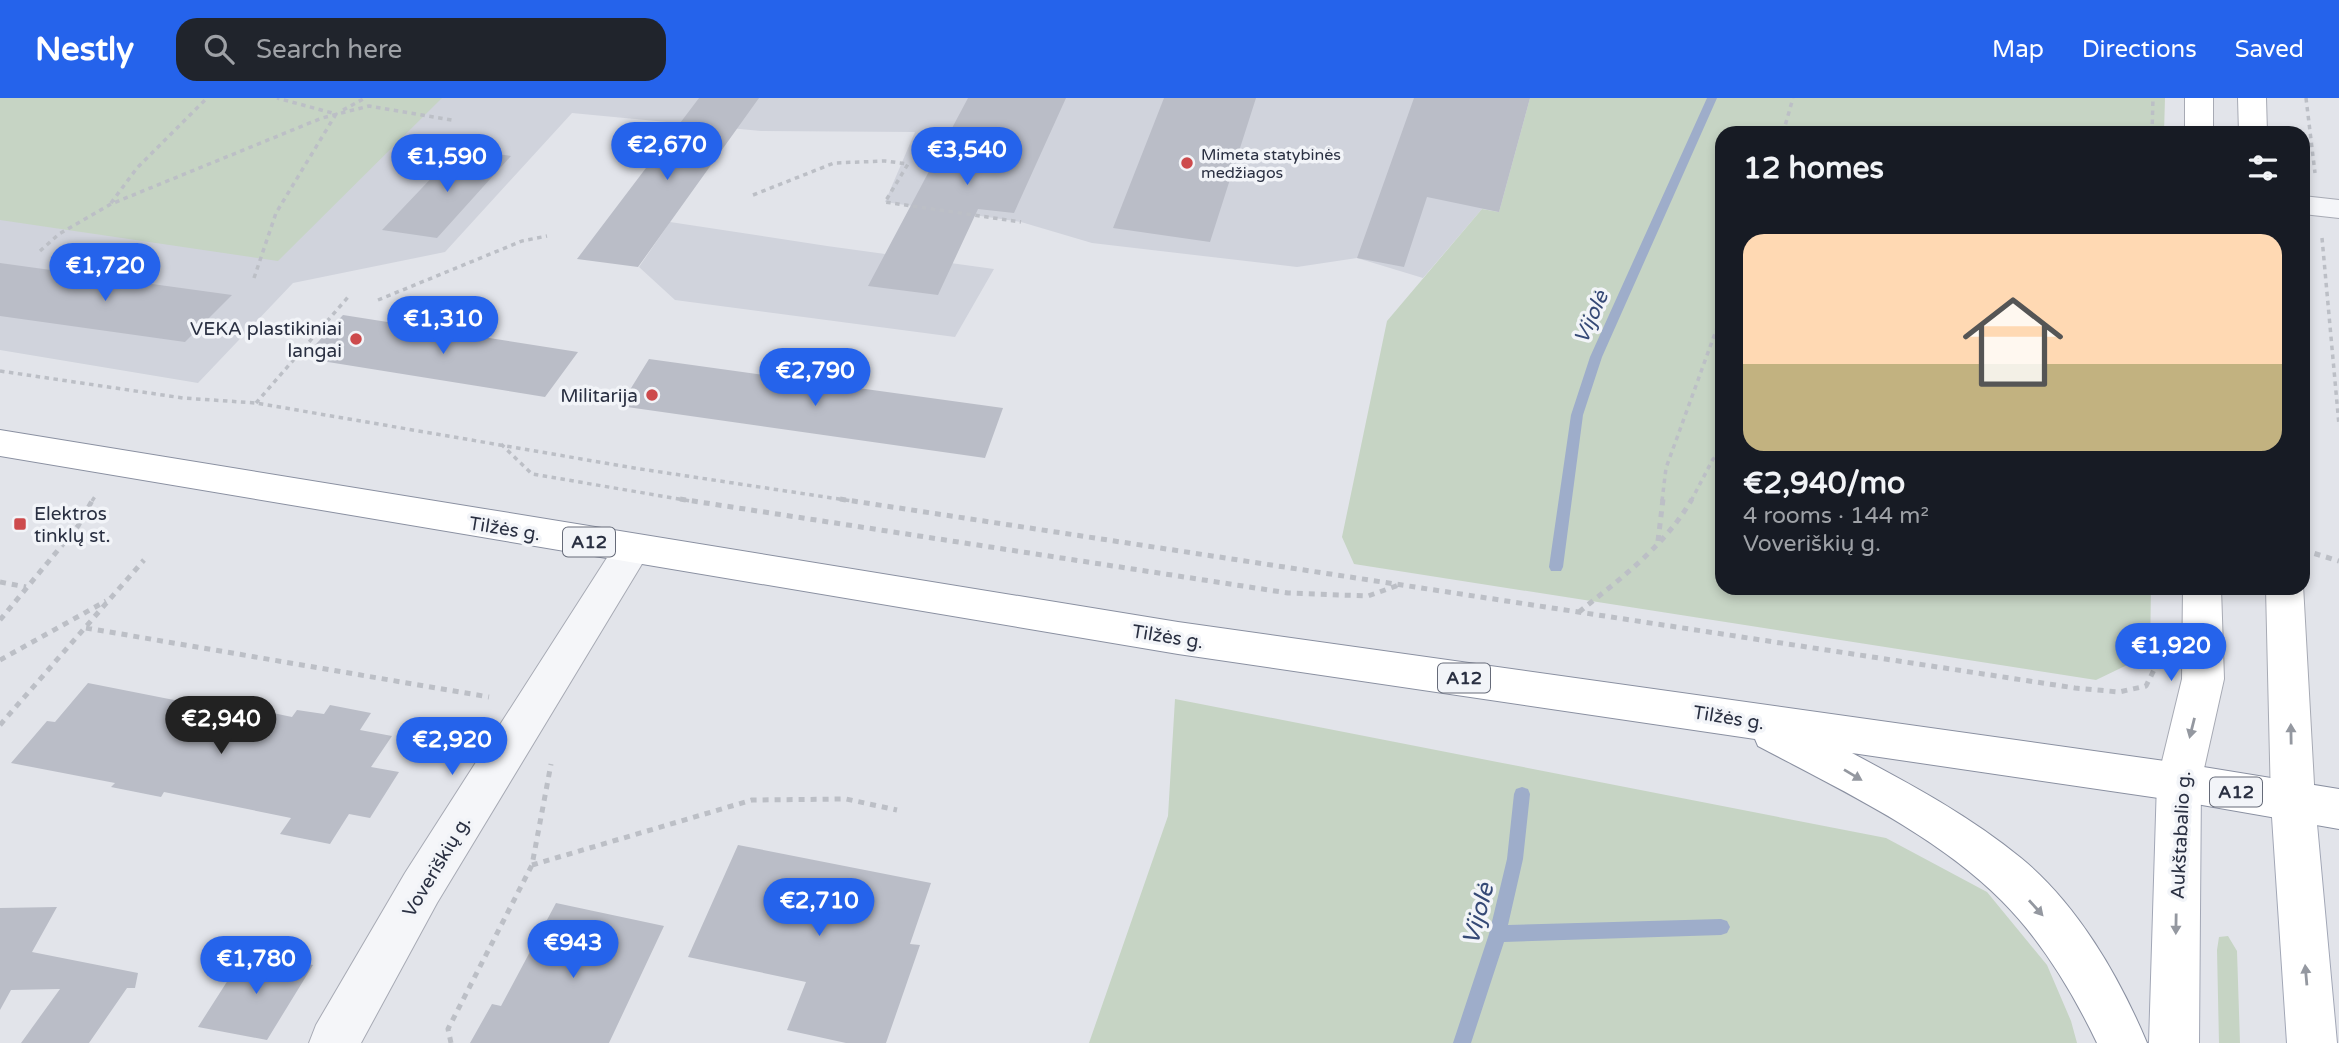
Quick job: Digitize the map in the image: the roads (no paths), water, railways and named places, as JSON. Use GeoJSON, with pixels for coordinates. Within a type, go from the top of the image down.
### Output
{"type":"FeatureCollection","features":[{"type":"Feature","properties":{"kind":"main road"},"geometry":{"type":"LineString","coordinates":[[2199,98],[2199,126]]}},
{"type":"Feature","properties":{"kind":"main road"},"geometry":{"type":"LineString","coordinates":[[2252,98],[2253,126]]}},
{"type":"Feature","properties":{"kind":"main road","name":"Tilžės g."},"geometry":{"type":"LineString","coordinates":[[0,443],[114,464],[1178,638],[2179,782],[2339,809]]}},
{"type":"Feature","properties":{"kind":"main road","name":"Aukštabalio g."},"geometry":{"type":"LineString","coordinates":[[2174,1043],[2179,782],[2203,679],[2203,595]]}},
{"type":"Feature","properties":{"kind":"main road"},"geometry":{"type":"LineString","coordinates":[[2285,595],[2293,802],[2312,1043]]}},
{"type":"Feature","properties":{"kind":"main road"},"geometry":{"type":"LineString","coordinates":[[1750,720],[1849,773],[1934,825],[2006,875],[2060,935],[2122,1043]]}},
{"type":"Feature","properties":{"kind":"street","name":"Voveriškių g."},"geometry":{"type":"LineString","coordinates":[[334,1043],[421,888],[632,549]]}},
{"type":"Feature","properties":{"kind":"waterway","name":"Vijolė"},"geometry":{"type":"LineString","coordinates":[[1556,567],[1577,415],[1596,357],[1712,98]]}},
{"type":"Feature","properties":{"kind":"waterway","name":"Vijolė"},"geometry":{"type":"LineString","coordinates":[[1498,934],[1515,859],[1522,794]]}},
{"type":"Feature","properties":{"kind":"waterway"},"geometry":{"type":"LineString","coordinates":[[1498,934],[1721,927]]}},
{"type":"Feature","properties":{"kind":"waterway","name":"Vijolė"},"geometry":{"type":"LineString","coordinates":[[1462,1043],[1498,934]]}},
{"type":"Feature","properties":{"kind":"place","name":"Mimeta statybinės medžiagos"},"geometry":{"type":"Point","coordinates":[1187,163]}},
{"type":"Feature","properties":{"kind":"place","name":"VEKA plastikiniai langai"},"geometry":{"type":"Point","coordinates":[356,339]}},
{"type":"Feature","properties":{"kind":"place","name":"Militarija"},"geometry":{"type":"Point","coordinates":[652,395]}},
{"type":"Feature","properties":{"kind":"place","name":"Elektros tinklų st."},"geometry":{"type":"Point","coordinates":[20,524]}}]}
